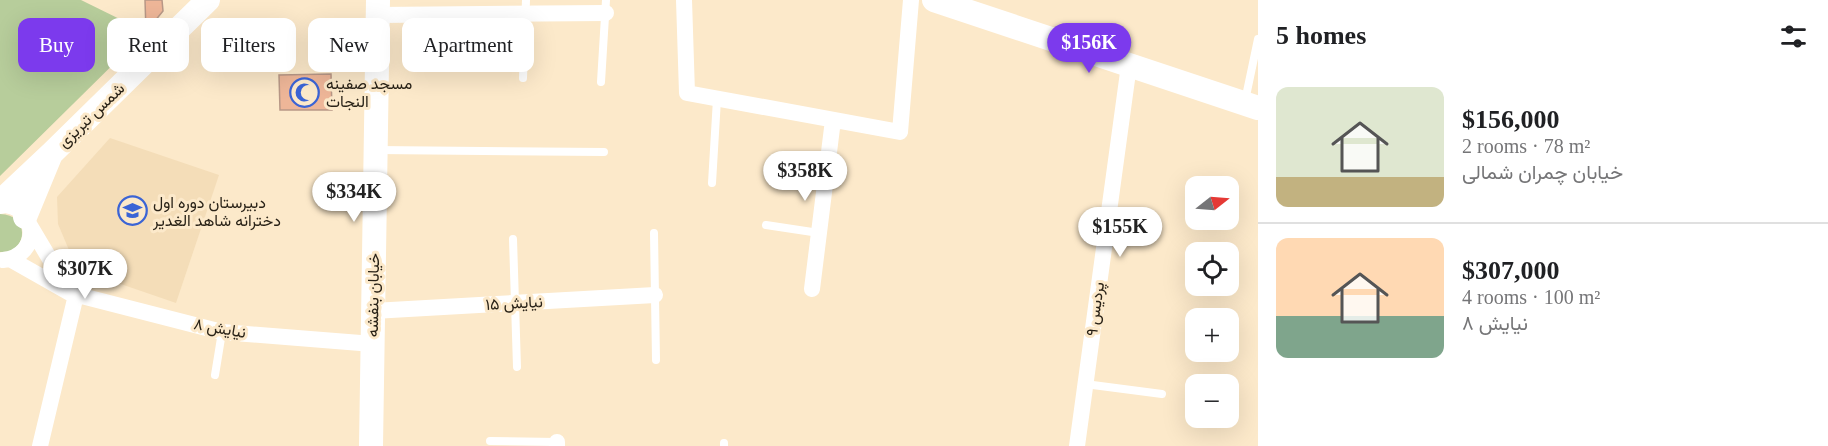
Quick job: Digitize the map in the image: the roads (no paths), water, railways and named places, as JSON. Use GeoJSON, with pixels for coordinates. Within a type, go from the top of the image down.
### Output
{"type":"FeatureCollection","features":[{"type":"Feature","properties":{"kind":"main road","name":"شمس تبریزی"},"geometry":{"type":"LineString","coordinates":[[0,203],[208,0]]}},
{"type":"Feature","properties":{"kind":"main road"},"geometry":{"type":"LineString","coordinates":[[934,0],[1251,106]]}},
{"type":"Feature","properties":{"kind":"main road","name":"خیابان بنفشه"},"geometry":{"type":"LineString","coordinates":[[371,446],[378,7]]}},
{"type":"Feature","properties":{"kind":"main road","name":"شمس تبریزی"},"geometry":{"type":"LineString","coordinates":[[27,220],[51,154]]}},
{"type":"Feature","properties":{"kind":"street"},"geometry":{"type":"LineString","coordinates":[[684,0],[687,93],[900,132],[911,0]]}},
{"type":"Feature","properties":{"kind":"street"},"geometry":{"type":"LineString","coordinates":[[378,7],[606,7]]}},
{"type":"Feature","properties":{"kind":"street","name":"پردیس ۹"},"geometry":{"type":"LineString","coordinates":[[1077,446],[1129,65]]}},
{"type":"Feature","properties":{"kind":"street"},"geometry":{"type":"LineString","coordinates":[[813,289],[833,120]]}},
{"type":"Feature","properties":{"kind":"street"},"geometry":{"type":"LineString","coordinates":[[0,203],[12,206],[27,220],[73,294],[40,446]]}},
{"type":"Feature","properties":{"kind":"street"},"geometry":{"type":"LineString","coordinates":[[5,260],[25,249],[31,233],[27,220]]}},
{"type":"Feature","properties":{"kind":"street","name":"نیایش ۸"},"geometry":{"type":"LineString","coordinates":[[5,260],[73,294],[222,332],[373,344]]}},
{"type":"Feature","properties":{"kind":"street","name":"نیایش ۱۵"},"geometry":{"type":"LineString","coordinates":[[373,311],[655,296]]}},
{"type":"Feature","properties":{"kind":"lane"},"geometry":{"type":"LineString","coordinates":[[523,78],[526,7]]}},
{"type":"Feature","properties":{"kind":"lane"},"geometry":{"type":"LineString","coordinates":[[601,82],[606,7]]}},
{"type":"Feature","properties":{"kind":"lane"},"geometry":{"type":"LineString","coordinates":[[1251,106],[1258,39]]}},
{"type":"Feature","properties":{"kind":"lane"},"geometry":{"type":"LineString","coordinates":[[711,183],[717,99]]}},
{"type":"Feature","properties":{"kind":"lane"},"geometry":{"type":"LineString","coordinates":[[376,150],[604,152]]}},
{"type":"Feature","properties":{"kind":"lane"},"geometry":{"type":"LineString","coordinates":[[766,225],[819,233]]}},
{"type":"Feature","properties":{"kind":"lane"},"geometry":{"type":"LineString","coordinates":[[654,233],[656,360]]}},
{"type":"Feature","properties":{"kind":"lane"},"geometry":{"type":"LineString","coordinates":[[513,239],[517,367]]}},
{"type":"Feature","properties":{"kind":"lane"},"geometry":{"type":"LineString","coordinates":[[215,375],[222,332]]}},
{"type":"Feature","properties":{"kind":"lane"},"geometry":{"type":"LineString","coordinates":[[1085,384],[1162,394]]}},
{"type":"Feature","properties":{"kind":"lane"},"geometry":{"type":"LineString","coordinates":[[490,441],[557,444]]}},
{"type":"Feature","properties":{"kind":"place","name":"مسجد صفینه النجات"},"geometry":{"type":"Point","coordinates":[305,92]}},
{"type":"Feature","properties":{"kind":"place","name":"دبیرستان دوره اول دخترانه شاهد الغدیر"},"geometry":{"type":"Point","coordinates":[132,211]}}]}
